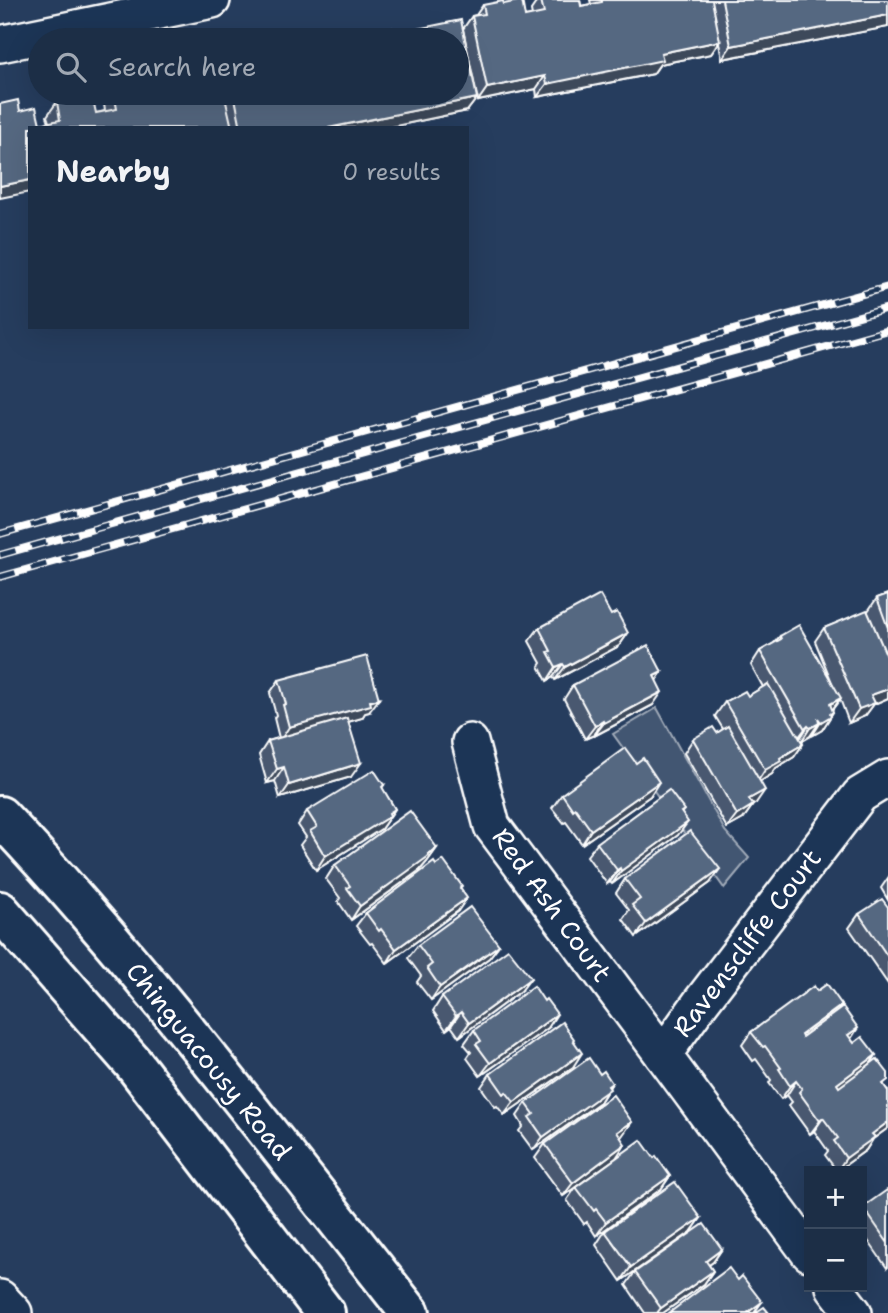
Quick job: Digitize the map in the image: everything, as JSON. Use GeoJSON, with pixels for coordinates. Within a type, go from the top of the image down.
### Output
{"type":"FeatureCollection","features":[{"type":"Feature","properties":{"kind":"main road","name":"Chinguacousy Road"},"geometry":{"type":"LineString","coordinates":[[0,816],[54,873],[180,1023],[411,1313]]}},
{"type":"Feature","properties":{"kind":"main road"},"geometry":{"type":"LineString","coordinates":[[0,911],[133,1063],[324,1313]]}},
{"type":"Feature","properties":{"kind":"street"},"geometry":{"type":"LineString","coordinates":[[61,28],[212,0]]}},
{"type":"Feature","properties":{"kind":"street"},"geometry":{"type":"LineString","coordinates":[[1,39],[28,34]]}},
{"type":"Feature","properties":{"kind":"street","name":"Red Ash Court"},"geometry":{"type":"LineString","coordinates":[[470,742],[492,826],[663,1055]]}},
{"type":"Feature","properties":{"kind":"street","name":"Ravenscliffe Court"},"geometry":{"type":"LineString","coordinates":[[804,1246],[663,1055],[860,795],[888,778]]}},
{"type":"Feature","properties":{"kind":"street"},"geometry":{"type":"LineString","coordinates":[[838,1292],[853,1313]]}},
{"type":"Feature","properties":{"kind":"street"},"geometry":{"type":"LineString","coordinates":[[0,1298],[14,1313]]}},
{"type":"Feature","properties":{"kind":"shaded area"},"geometry":{"type":"Polygon","coordinates":[[[657,708],[725,831],[749,858],[724,888],[613,734],[657,708]]]}},
{"type":"Feature","properties":{"kind":"building"},"geometry":{"type":"Polygon","coordinates":[[[522,0],[525,17],[544,13],[541,0],[580,0],[581,6],[602,0],[712,0],[720,41],[661,53],[663,60],[547,84],[545,76],[487,88],[472,16],[485,14],[483,5],[522,0]]]}},
{"type":"Feature","properties":{"kind":"building"},"geometry":{"type":"Polygon","coordinates":[[[722,0],[888,0],[888,15],[731,46],[722,0]]]}},
{"type":"Feature","properties":{"kind":"building"},"geometry":{"type":"Polygon","coordinates":[[[461,20],[463,28],[422,28],[461,20]]]}},
{"type":"Feature","properties":{"kind":"building"},"geometry":{"type":"Polygon","coordinates":[[[469,59],[477,98],[469,100],[469,59]]]}},
{"type":"Feature","properties":{"kind":"building"},"geometry":{"type":"Polygon","coordinates":[[[18,100],[20,111],[36,107],[40,124],[60,120],[58,105],[94,105],[96,113],[117,109],[116,105],[227,105],[232,126],[28,126],[28,180],[0,186],[0,104],[18,100]]]}},
{"type":"Feature","properties":{"kind":"building"},"geometry":{"type":"Polygon","coordinates":[[[236,105],[442,105],[338,126],[241,126],[236,105]]]}},
{"type":"Feature","properties":{"kind":"building"},"geometry":{"type":"Polygon","coordinates":[[[888,594],[888,628],[877,598],[888,594]]]}},
{"type":"Feature","properties":{"kind":"building"},"geometry":{"type":"Polygon","coordinates":[[[600,595],[611,615],[617,612],[628,633],[565,667],[563,664],[556,667],[539,628],[600,595]]]}},
{"type":"Feature","properties":{"kind":"building"},"geometry":{"type":"Polygon","coordinates":[[[867,610],[888,659],[888,689],[871,695],[875,703],[859,709],[824,628],[867,610]]]}},
{"type":"Feature","properties":{"kind":"building"},"geometry":{"type":"Polygon","coordinates":[[[799,625],[841,698],[830,704],[833,712],[831,716],[821,722],[818,718],[819,723],[805,729],[760,651],[799,625]]]}},
{"type":"Feature","properties":{"kind":"building"},"geometry":{"type":"Polygon","coordinates":[[[648,645],[662,672],[654,676],[662,692],[595,726],[573,685],[648,645]]]}},
{"type":"Feature","properties":{"kind":"building"},"geometry":{"type":"Polygon","coordinates":[[[367,656],[379,699],[370,701],[371,705],[289,727],[279,680],[367,656]]]}},
{"type":"Feature","properties":{"kind":"building"},"geometry":{"type":"Polygon","coordinates":[[[768,684],[803,744],[765,770],[725,702],[745,691],[748,696],[768,684]]]}},
{"type":"Feature","properties":{"kind":"building"},"geometry":{"type":"Polygon","coordinates":[[[347,718],[361,763],[289,785],[284,767],[277,769],[268,741],[347,718]]]}},
{"type":"Feature","properties":{"kind":"building"},"geometry":{"type":"Polygon","coordinates":[[[728,726],[765,790],[749,799],[753,805],[737,815],[693,739],[713,727],[717,733],[728,726]]]}},
{"type":"Feature","properties":{"kind":"building"},"geometry":{"type":"Polygon","coordinates":[[[625,748],[636,763],[643,758],[659,782],[591,830],[562,794],[625,748]]]}},
{"type":"Feature","properties":{"kind":"building"},"geometry":{"type":"Polygon","coordinates":[[[374,770],[395,809],[389,813],[390,816],[325,856],[310,831],[317,827],[307,811],[374,770]]]}},
{"type":"Feature","properties":{"kind":"building"},"geometry":{"type":"Polygon","coordinates":[[[669,790],[684,810],[681,812],[688,822],[621,871],[620,868],[617,870],[597,843],[669,790]]]}},
{"type":"Feature","properties":{"kind":"building"},"geometry":{"type":"Polygon","coordinates":[[[410,811],[437,848],[360,906],[335,865],[410,811]]]}},
{"type":"Feature","properties":{"kind":"building"},"geometry":{"type":"Polygon","coordinates":[[[690,831],[720,869],[646,923],[632,905],[640,899],[625,879],[690,831]]]}},
{"type":"Feature","properties":{"kind":"building"},"geometry":{"type":"Polygon","coordinates":[[[443,860],[462,886],[460,888],[467,898],[396,949],[366,913],[434,862],[436,865],[443,860]]]}},
{"type":"Feature","properties":{"kind":"building"},"geometry":{"type":"Polygon","coordinates":[[[882,899],[888,907],[888,957],[859,914],[882,899]]]}},
{"type":"Feature","properties":{"kind":"building"},"geometry":{"type":"Polygon","coordinates":[[[470,907],[499,945],[440,987],[427,968],[432,964],[418,945],[470,907]]]}},
{"type":"Feature","properties":{"kind":"building"},"geometry":{"type":"Polygon","coordinates":[[[508,949],[531,978],[469,1023],[461,1012],[456,1016],[442,997],[508,949]]]}},
{"type":"Feature","properties":{"kind":"building"},"geometry":{"type":"Polygon","coordinates":[[[827,984],[842,1005],[801,1035],[802,1037],[843,1007],[858,1028],[848,1035],[854,1043],[862,1037],[876,1055],[837,1084],[839,1087],[877,1059],[888,1073],[888,1080],[883,1084],[888,1091],[888,1122],[872,1134],[875,1137],[846,1158],[834,1141],[838,1138],[823,1118],[820,1121],[799,1092],[802,1089],[796,1081],[790,1086],[779,1069],[781,1068],[751,1032],[814,986],[817,991],[827,984]]]}},
{"type":"Feature","properties":{"kind":"building"},"geometry":{"type":"Polygon","coordinates":[[[534,986],[557,1014],[490,1063],[476,1044],[481,1041],[474,1030],[534,986]]]}},
{"type":"Feature","properties":{"kind":"building"},"geometry":{"type":"Polygon","coordinates":[[[562,1022],[582,1053],[514,1102],[506,1092],[504,1094],[490,1074],[562,1022]]]}},
{"type":"Feature","properties":{"kind":"building"},"geometry":{"type":"Polygon","coordinates":[[[589,1058],[600,1074],[604,1071],[612,1083],[608,1086],[610,1089],[543,1137],[529,1117],[534,1114],[526,1103],[589,1058]]]}},
{"type":"Feature","properties":{"kind":"building"},"geometry":{"type":"Polygon","coordinates":[[[613,1095],[632,1122],[617,1132],[625,1144],[573,1183],[545,1144],[613,1095]]]}},
{"type":"Feature","properties":{"kind":"building"},"geometry":{"type":"Polygon","coordinates":[[[641,1140],[670,1176],[606,1222],[576,1187],[641,1140]]]}},
{"type":"Feature","properties":{"kind":"building"},"geometry":{"type":"Polygon","coordinates":[[[675,1182],[701,1218],[631,1267],[605,1231],[675,1182]]]}},
{"type":"Feature","properties":{"kind":"building"},"geometry":{"type":"Polygon","coordinates":[[[888,1191],[888,1243],[867,1213],[867,1204],[888,1191]]]}},
{"type":"Feature","properties":{"kind":"building"},"geometry":{"type":"Polygon","coordinates":[[[704,1224],[722,1249],[706,1261],[713,1271],[661,1308],[635,1272],[704,1224]]]}},
{"type":"Feature","properties":{"kind":"building"},"geometry":{"type":"Polygon","coordinates":[[[729,1268],[738,1280],[742,1276],[762,1302],[747,1313],[669,1313],[729,1268]]]}},
{"type":"Feature","properties":{"kind":"building"},"geometry":{"type":"Polygon","coordinates":[[[764,1307],[769,1313],[755,1313],[764,1307]]]}},
{"type":"Feature","properties":{"kind":"railway"},"geometry":{"type":"LineString","coordinates":[[0,534],[888,287]]}},
{"type":"Feature","properties":{"kind":"railway"},"geometry":{"type":"LineString","coordinates":[[0,555],[888,308]]}},
{"type":"Feature","properties":{"kind":"railway"},"geometry":{"type":"LineString","coordinates":[[0,577],[888,330]]}}]}
